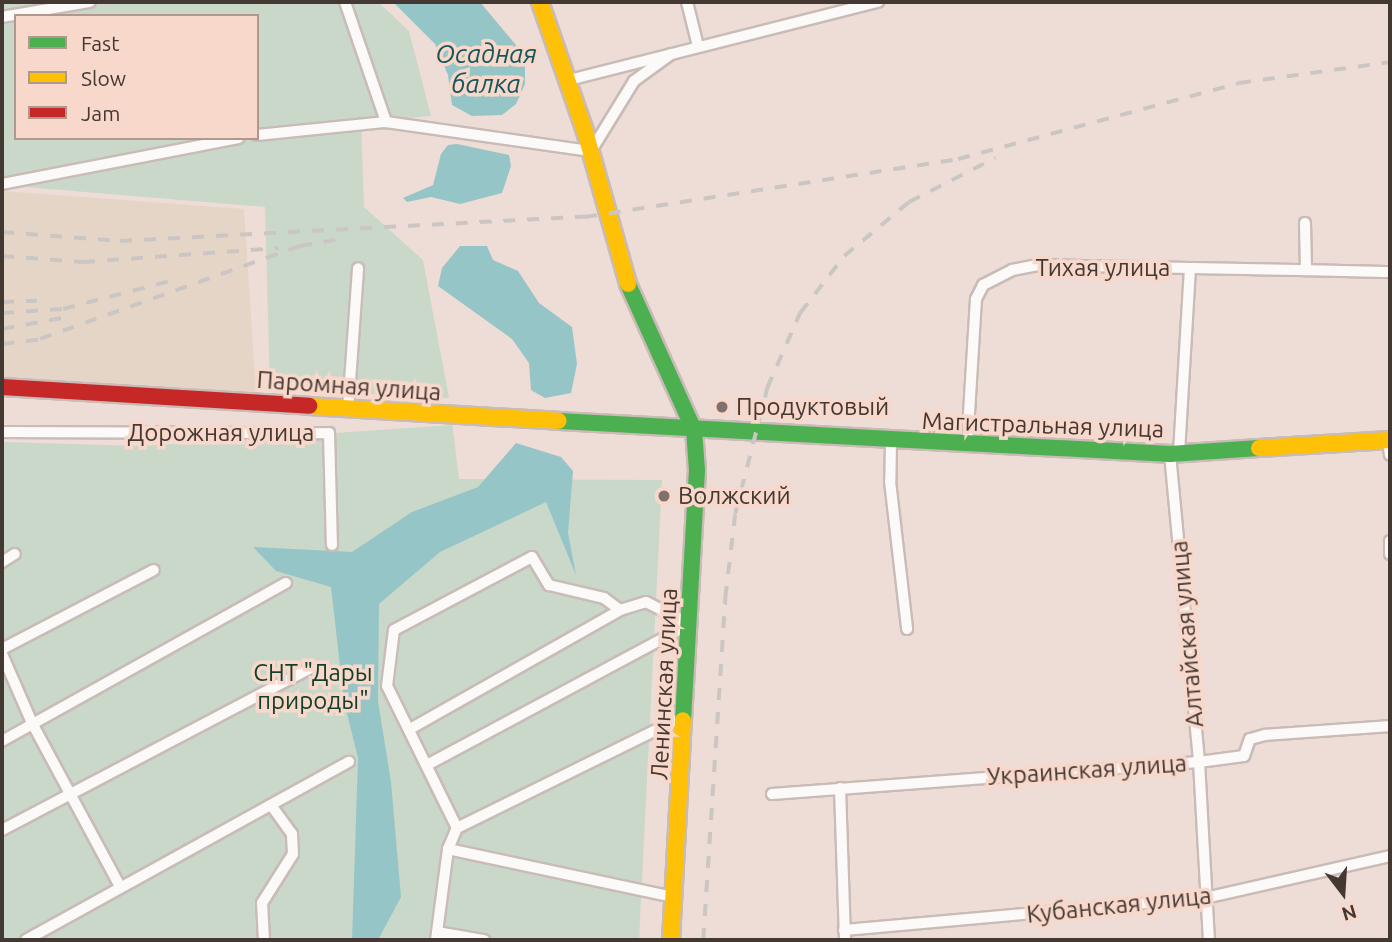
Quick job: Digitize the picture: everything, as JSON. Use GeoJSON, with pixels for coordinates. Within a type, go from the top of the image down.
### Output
{"type":"FeatureCollection","features":[{"type":"Feature","properties":{"kind":"street"},"geometry":{"type":"LineString","coordinates":[[15,14],[90,2]]}},
{"type":"Feature","properties":{"kind":"street"},"geometry":{"type":"LineString","coordinates":[[345,2],[386,122]]}},
{"type":"Feature","properties":{"kind":"street"},"geometry":{"type":"LineString","coordinates":[[540,2],[569,80],[591,151],[619,265],[694,430]]}},
{"type":"Feature","properties":{"kind":"street"},"geometry":{"type":"LineString","coordinates":[[687,2],[698,46]]}},
{"type":"Feature","properties":{"kind":"street"},"geometry":{"type":"LineString","coordinates":[[569,80],[878,2]]}},
{"type":"Feature","properties":{"kind":"street"},"geometry":{"type":"LineString","coordinates":[[591,151],[634,81],[671,54]]}},
{"type":"Feature","properties":{"kind":"street"},"geometry":{"type":"LineString","coordinates":[[259,135],[386,122],[591,151]]}},
{"type":"Feature","properties":{"kind":"street"},"geometry":{"type":"LineString","coordinates":[[2,184],[229,140]]}},
{"type":"Feature","properties":{"kind":"street"},"geometry":{"type":"LineString","coordinates":[[1305,223],[1306,270]]}},
{"type":"Feature","properties":{"kind":"street","name":"Тихая улица"},"geometry":{"type":"LineString","coordinates":[[967,446],[976,299],[984,285],[1012,270],[1037,265],[1390,272]]}},
{"type":"Feature","properties":{"kind":"street"},"geometry":{"type":"LineString","coordinates":[[348,410],[358,268]]}},
{"type":"Feature","properties":{"kind":"street","name":"Алтайская улица"},"geometry":{"type":"LineString","coordinates":[[1190,268],[1175,453],[1199,762],[1209,940]]}},
{"type":"Feature","properties":{"kind":"street","name":"Паромная улица"},"geometry":{"type":"LineString","coordinates":[[2,387],[694,430]]}},
{"type":"Feature","properties":{"kind":"street","name":"Магистральная улица"},"geometry":{"type":"LineString","coordinates":[[694,430],[967,446],[1175,453],[1389,445]]}},
{"type":"Feature","properties":{"kind":"street","name":"Ленинская улица"},"geometry":{"type":"LineString","coordinates":[[671,940],[697,470],[694,430]]}},
{"type":"Feature","properties":{"kind":"street","name":"Дорожная улица"},"geometry":{"type":"LineString","coordinates":[[2,432],[329,433],[332,545]]}},
{"type":"Feature","properties":{"kind":"street"},"geometry":{"type":"LineString","coordinates":[[891,442],[890,481],[907,629]]}},
{"type":"Feature","properties":{"kind":"street"},"geometry":{"type":"LineString","coordinates":[[1390,541],[1390,554]]}},
{"type":"Feature","properties":{"kind":"street"},"geometry":{"type":"LineString","coordinates":[[2,562],[15,554]]}},
{"type":"Feature","properties":{"kind":"street"},"geometry":{"type":"LineString","coordinates":[[457,828],[387,686],[394,630],[532,556],[549,585],[604,598],[620,610]]}},
{"type":"Feature","properties":{"kind":"street"},"geometry":{"type":"LineString","coordinates":[[121,888],[71,790],[32,723],[2,651],[153,570]]}},
{"type":"Feature","properties":{"kind":"street"},"geometry":{"type":"LineString","coordinates":[[2,740],[286,583]]}},
{"type":"Feature","properties":{"kind":"street"},"geometry":{"type":"LineString","coordinates":[[410,729],[620,610],[646,602],[690,624]]}},
{"type":"Feature","properties":{"kind":"street"},"geometry":{"type":"LineString","coordinates":[[427,765],[690,624]]}},
{"type":"Feature","properties":{"kind":"street"},"geometry":{"type":"LineString","coordinates":[[2,830],[71,790],[311,668]]}},
{"type":"Feature","properties":{"kind":"street"},"geometry":{"type":"LineString","coordinates":[[484,940],[436,936],[448,849],[457,828],[685,716]]}},
{"type":"Feature","properties":{"kind":"street","name":"Украинская улица"},"geometry":{"type":"LineString","coordinates":[[772,794],[1199,762],[1244,756],[1250,739],[1265,735],[1390,726]]}},
{"type":"Feature","properties":{"kind":"street"},"geometry":{"type":"LineString","coordinates":[[26,940],[349,762]]}},
{"type":"Feature","properties":{"kind":"street"},"geometry":{"type":"LineString","coordinates":[[841,788],[845,935]]}},
{"type":"Feature","properties":{"kind":"street"},"geometry":{"type":"LineString","coordinates":[[264,940],[262,903],[293,854],[292,834],[271,805]]}},
{"type":"Feature","properties":{"kind":"street"},"geometry":{"type":"LineString","coordinates":[[448,849],[674,897]]}},
{"type":"Feature","properties":{"kind":"street","name":"Кубанская улица"},"geometry":{"type":"LineString","coordinates":[[845,935],[1205,898],[1390,856]]}},
{"type":"Feature","properties":{"kind":"shaded area"},"geometry":{"type":"Polygon","coordinates":[[[2,191],[244,209],[256,393],[2,378],[2,191]]]}},
{"type":"Feature","properties":{"kind":"green space"},"geometry":{"type":"Polygon","coordinates":[[[2,2],[378,2],[409,31],[431,116],[361,122],[364,207],[423,260],[449,398],[270,389],[265,207],[2,185],[2,2]]]}},
{"type":"Feature","properties":{"kind":"green space","name":"СНТ \"Дары природы\""},"geometry":{"type":"Polygon","coordinates":[[[449,398],[459,479],[662,480],[639,940],[2,940],[2,442],[142,446],[452,425],[449,398]]]}},
{"type":"Feature","properties":{"kind":"water","name":"Осадная балка"},"geometry":{"type":"Polygon","coordinates":[[[393,2],[480,2],[525,56],[525,84],[516,104],[502,115],[472,116],[452,105],[448,75],[435,44],[393,2]]]}},
{"type":"Feature","properties":{"kind":"water"},"geometry":{"type":"Polygon","coordinates":[[[457,144],[509,155],[511,166],[502,193],[460,204],[431,197],[407,202],[403,198],[433,185],[441,154],[448,145],[457,144]]]}},
{"type":"Feature","properties":{"kind":"water"},"geometry":{"type":"Polygon","coordinates":[[[460,246],[487,246],[493,260],[518,271],[539,303],[572,327],[577,364],[571,393],[545,398],[531,390],[529,363],[512,339],[438,286],[442,268],[460,246]]]}},
{"type":"Feature","properties":{"kind":"water"},"geometry":{"type":"Polygon","coordinates":[[[516,443],[561,457],[573,471],[568,533],[576,575],[546,502],[440,552],[379,604],[378,701],[391,782],[401,897],[378,940],[352,940],[358,758],[344,701],[331,587],[276,571],[253,547],[352,552],[412,512],[478,487],[516,443]]]}},
{"type":"Feature","properties":{"kind":"railway"},"geometry":{"type":"LineString","coordinates":[[2,232],[120,241],[585,217],[958,159],[1239,83],[1390,62]]}},
{"type":"Feature","properties":{"kind":"railway"},"geometry":{"type":"LineString","coordinates":[[703,940],[725,598],[735,514],[767,388],[800,313],[844,256],[909,202],[995,158]]}},
{"type":"Feature","properties":{"kind":"railway"},"geometry":{"type":"LineString","coordinates":[[2,344],[40,339],[300,246],[338,239]]}},
{"type":"Feature","properties":{"kind":"railway"},"geometry":{"type":"LineString","coordinates":[[2,256],[83,262],[278,248]]}},
{"type":"Feature","properties":{"kind":"railway"},"geometry":{"type":"LineString","coordinates":[[2,313],[63,309],[170,281]]}},
{"type":"Feature","properties":{"kind":"railway"},"geometry":{"type":"LineString","coordinates":[[2,302],[37,301]]}},
{"type":"Feature","properties":{"kind":"railway"},"geometry":{"type":"LineString","coordinates":[[2,329],[67,317]]}},
{"type":"Feature","properties":{"kind":"traffic: fast"},"geometry":{"type":"LineString","coordinates":[[628,284],[694,430],[697,470],[683,720]]}},
{"type":"Feature","properties":{"kind":"traffic: fast"},"geometry":{"type":"LineString","coordinates":[[559,421],[1170,454],[1259,448]]}},
{"type":"Feature","properties":{"kind":"traffic: slow"},"geometry":{"type":"LineString","coordinates":[[540,2],[584,128],[628,284]]}},
{"type":"Feature","properties":{"kind":"traffic: slow"},"geometry":{"type":"LineString","coordinates":[[309,406],[559,421]]}},
{"type":"Feature","properties":{"kind":"traffic: slow"},"geometry":{"type":"LineString","coordinates":[[1259,448],[1390,440]]}},
{"type":"Feature","properties":{"kind":"traffic: slow"},"geometry":{"type":"LineString","coordinates":[[671,940],[683,720]]}},
{"type":"Feature","properties":{"kind":"traffic: jam"},"geometry":{"type":"LineString","coordinates":[[2,387],[309,406]]}},
{"type":"Feature","properties":{"kind":"place","name":"Продуктовый"},"geometry":{"type":"Point","coordinates":[722,407]}},
{"type":"Feature","properties":{"kind":"place","name":"Волжский"},"geometry":{"type":"Point","coordinates":[664,496]}}]}
